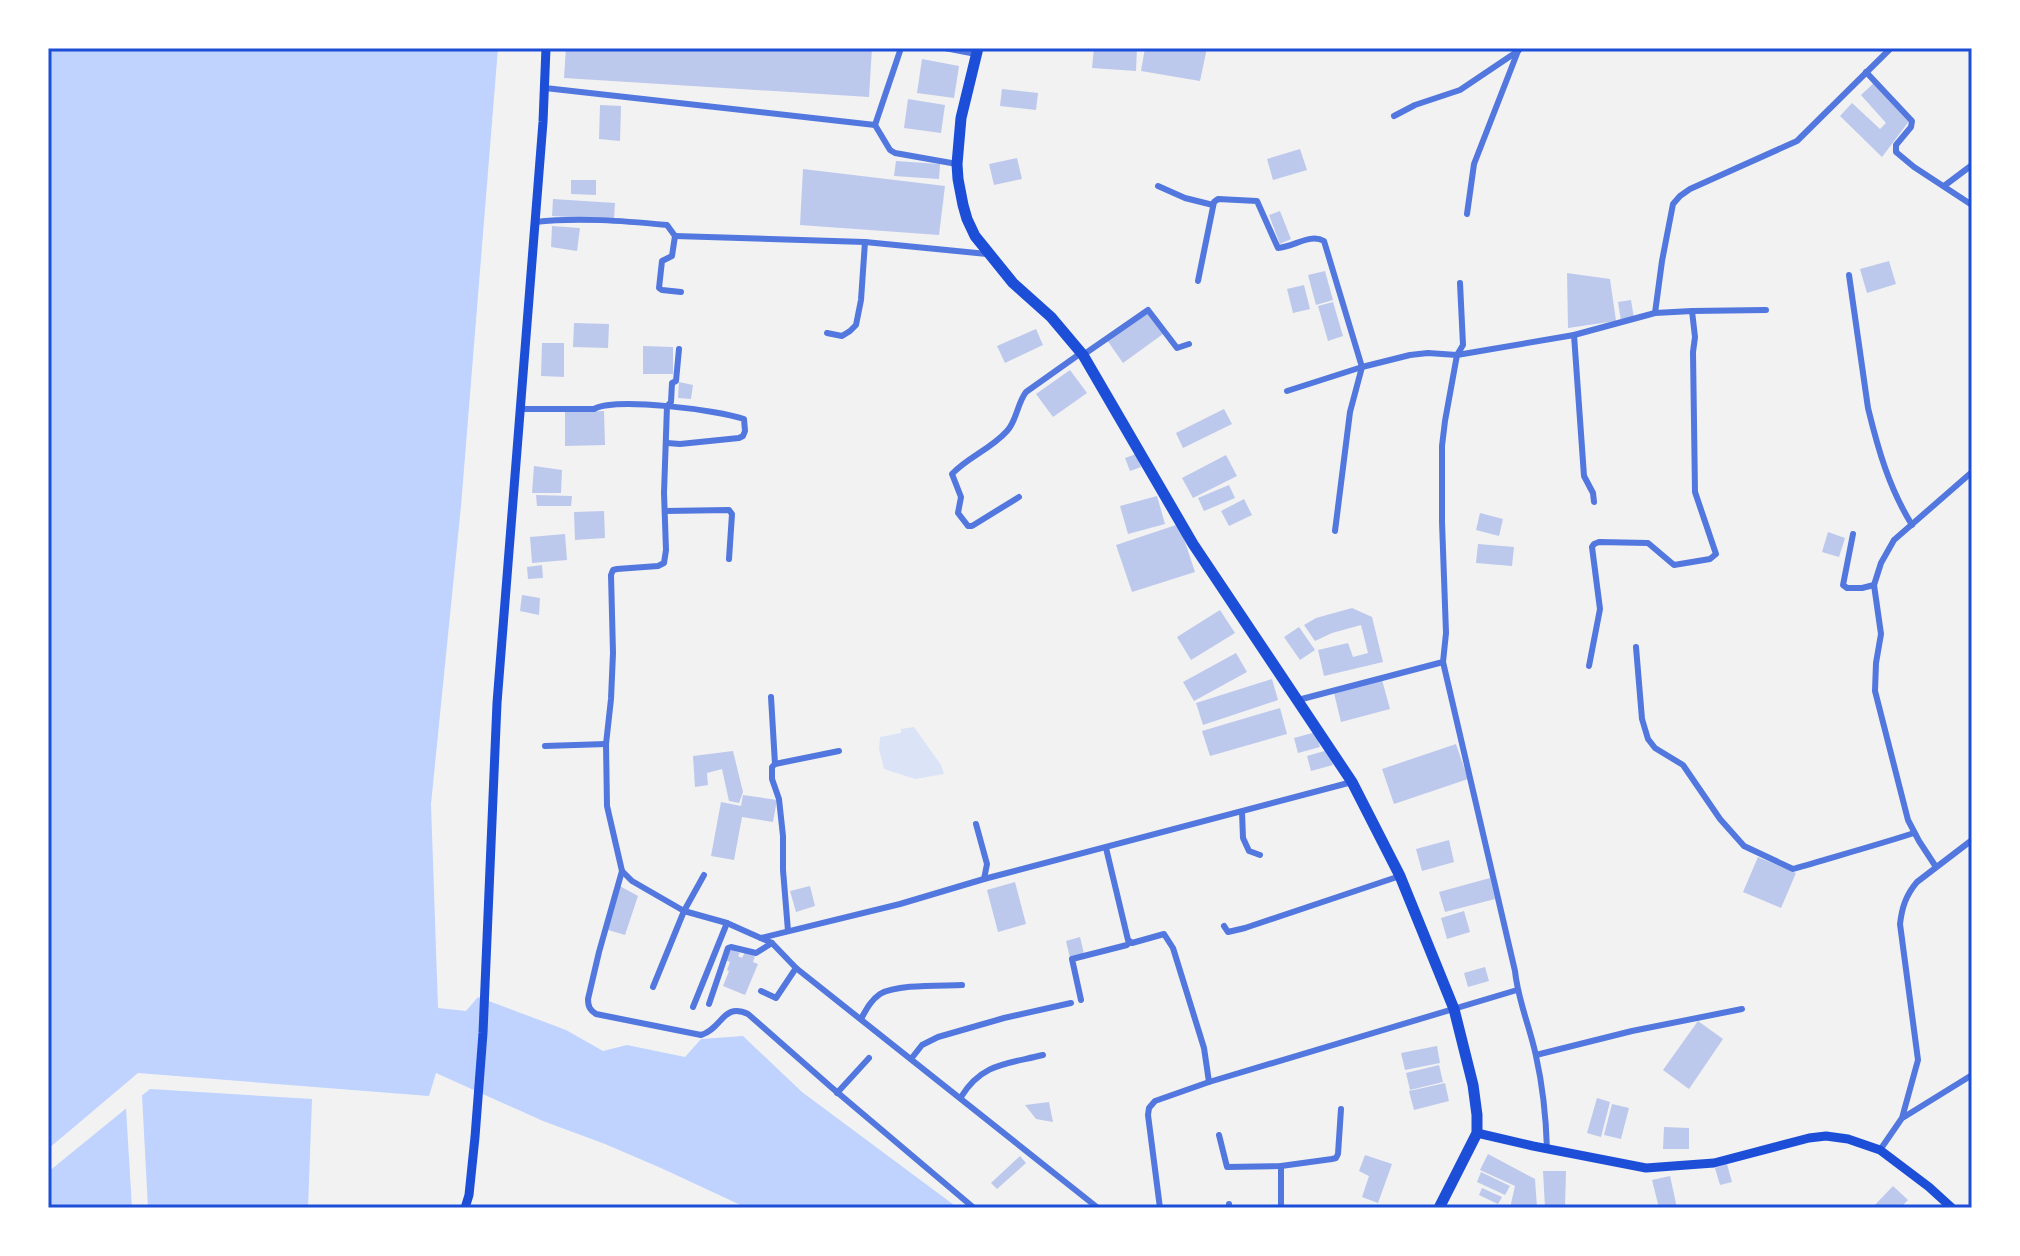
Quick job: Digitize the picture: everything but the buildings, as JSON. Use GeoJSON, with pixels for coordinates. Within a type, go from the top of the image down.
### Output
{"type":"FeatureCollection","features":[{"type":"Feature","properties":{"kind":"highway"},"geometry":{"type":"LineString","coordinates":[[977,51],[961,118],[957,164],[967,219],[975,236],[1013,283],[1051,317],[1082,354],[1193,544],[1352,782],[1400,876],[1454,1009],[1473,1085],[1477,1133],[1439,1208]]}},
{"type":"Feature","properties":{"kind":"main road"},"geometry":{"type":"LineString","coordinates":[[465,1208],[469,1195],[483,1033],[497,703],[546,48]]}},
{"type":"Feature","properties":{"kind":"main road"},"geometry":{"type":"LineString","coordinates":[[1477,1133],[1646,1168],[1714,1163],[1809,1138],[1826,1136],[1848,1139],[1880,1150],[1952,1208]]}},
{"type":"Feature","properties":{"kind":"street"},"geometry":{"type":"LineString","coordinates":[[901,48],[875,125],[895,153],[957,164]]}},
{"type":"Feature","properties":{"kind":"street"},"geometry":{"type":"LineString","coordinates":[[945,48],[977,51]]}},
{"type":"Feature","properties":{"kind":"street"},"geometry":{"type":"LineString","coordinates":[[1655,313],[1675,200],[1690,189],[1797,141],[1891,48]]}},
{"type":"Feature","properties":{"kind":"street"},"geometry":{"type":"LineString","coordinates":[[1394,116],[1415,105],[1460,90],[1520,50]]}},
{"type":"Feature","properties":{"kind":"street"},"geometry":{"type":"LineString","coordinates":[[1467,214],[1474,164],[1520,50]]}},
{"type":"Feature","properties":{"kind":"street"},"geometry":{"type":"LineString","coordinates":[[1866,72],[1912,121],[1895,151],[1972,205]]}},
{"type":"Feature","properties":{"kind":"street"},"geometry":{"type":"LineString","coordinates":[[545,88],[875,125]]}},
{"type":"Feature","properties":{"kind":"street"},"geometry":{"type":"LineString","coordinates":[[1944,186],[1972,165]]}},
{"type":"Feature","properties":{"kind":"street"},"geometry":{"type":"LineString","coordinates":[[1158,186],[1185,198],[1213,205]]}},
{"type":"Feature","properties":{"kind":"street"},"geometry":{"type":"LineString","coordinates":[[1198,281],[1213,205],[1222,198],[1257,201],[1278,248],[1315,238],[1324,241],[1362,367],[1350,412],[1335,531]]}},
{"type":"Feature","properties":{"kind":"street"},"geometry":{"type":"LineString","coordinates":[[535,222],[625,221],[667,225],[675,236],[672,256],[662,261],[658,286],[660,290],[681,292]]}},
{"type":"Feature","properties":{"kind":"street"},"geometry":{"type":"LineString","coordinates":[[675,236],[865,242],[989,254]]}},
{"type":"Feature","properties":{"kind":"street"},"geometry":{"type":"LineString","coordinates":[[827,333],[842,336],[856,325],[865,242]]}},
{"type":"Feature","properties":{"kind":"street"},"geometry":{"type":"LineString","coordinates":[[1849,275],[1873,428],[1886,475],[1912,525]]}},
{"type":"Feature","properties":{"kind":"street"},"geometry":{"type":"LineString","coordinates":[[1460,283],[1463,345],[1457,355],[1442,446],[1446,633],[1443,662],[1517,990],[1536,1055],[1546,1109],[1547,1149]]}},
{"type":"Feature","properties":{"kind":"street"},"geometry":{"type":"LineString","coordinates":[[1019,497],[968,526],[958,513],[961,497],[952,474],[962,463],[1002,437],[1013,422],[1026,392],[1148,310],[1177,348],[1189,344]]}},
{"type":"Feature","properties":{"kind":"street"},"geometry":{"type":"LineString","coordinates":[[1287,391],[1362,367],[1428,353],[1457,355],[1574,335],[1655,313],[1766,310]]}},
{"type":"Feature","properties":{"kind":"street"},"geometry":{"type":"LineString","coordinates":[[1589,666],[1600,609],[1594,544],[1648,543],[1674,565],[1710,559],[1716,554],[1695,492],[1695,337],[1692,311]]}},
{"type":"Feature","properties":{"kind":"street"},"geometry":{"type":"LineString","coordinates":[[1574,335],[1584,476],[1594,502]]}},
{"type":"Feature","properties":{"kind":"street"},"geometry":{"type":"LineString","coordinates":[[664,405],[671,402],[679,349]]}},
{"type":"Feature","properties":{"kind":"street"},"geometry":{"type":"LineString","coordinates":[[519,409],[594,409],[604,404],[664,405],[744,419],[743,436],[735,439],[667,443]]}},
{"type":"Feature","properties":{"kind":"street"},"geometry":{"type":"LineString","coordinates":[[664,405],[667,443],[664,563],[612,572],[613,653],[606,744],[607,806],[622,871],[599,952],[588,1006],[596,1014],[701,1035],[708,1033],[728,1013],[737,1009],[748,1014],[974,1208]]}},
{"type":"Feature","properties":{"kind":"street"},"geometry":{"type":"LineString","coordinates":[[1936,867],[1914,833],[1906,812],[1875,691],[1881,634],[1874,585],[1881,563],[1894,540],[1972,472]]}},
{"type":"Feature","properties":{"kind":"street"},"geometry":{"type":"LineString","coordinates":[[665,511],[729,510],[732,514],[729,559]]}},
{"type":"Feature","properties":{"kind":"street"},"geometry":{"type":"LineString","coordinates":[[1853,534],[1843,585],[1862,588],[1874,585]]}},
{"type":"Feature","properties":{"kind":"street"},"geometry":{"type":"LineString","coordinates":[[1636,647],[1642,719],[1648,739],[1655,748],[1683,765],[1728,830],[1744,846],[1793,869],[1914,833]]}},
{"type":"Feature","properties":{"kind":"street"},"geometry":{"type":"LineString","coordinates":[[1298,700],[1443,662]]}},
{"type":"Feature","properties":{"kind":"street"},"geometry":{"type":"LineString","coordinates":[[771,697],[775,764],[772,779],[779,799],[783,836],[788,931]]}},
{"type":"Feature","properties":{"kind":"street"},"geometry":{"type":"LineString","coordinates":[[545,746],[606,744]]}},
{"type":"Feature","properties":{"kind":"street"},"geometry":{"type":"LineString","coordinates":[[775,764],[839,751]]}},
{"type":"Feature","properties":{"kind":"street"},"geometry":{"type":"LineString","coordinates":[[761,938],[900,904],[1352,782]]}},
{"type":"Feature","properties":{"kind":"street"},"geometry":{"type":"LineString","coordinates":[[1242,812],[1243,838],[1249,851],[1260,855]]}},
{"type":"Feature","properties":{"kind":"street"},"geometry":{"type":"LineString","coordinates":[[976,824],[987,864],[984,879]]}},
{"type":"Feature","properties":{"kind":"street"},"geometry":{"type":"LineString","coordinates":[[1880,1150],[1902,1118],[1918,1060],[1900,924],[1902,909],[1910,889],[1972,840]]}},
{"type":"Feature","properties":{"kind":"street"},"geometry":{"type":"LineString","coordinates":[[1106,848],[1130,942]]}},
{"type":"Feature","properties":{"kind":"street"},"geometry":{"type":"LineString","coordinates":[[622,871],[632,881],[684,911],[727,923],[772,943],[796,968],[1098,1208]]}},
{"type":"Feature","properties":{"kind":"street"},"geometry":{"type":"LineString","coordinates":[[653,987],[684,911],[704,875]]}},
{"type":"Feature","properties":{"kind":"street"},"geometry":{"type":"LineString","coordinates":[[1224,926],[1228,932],[1245,928],[1400,876]]}},
{"type":"Feature","properties":{"kind":"street"},"geometry":{"type":"LineString","coordinates":[[693,1007],[727,923]]}},
{"type":"Feature","properties":{"kind":"street"},"geometry":{"type":"LineString","coordinates":[[1081,1000],[1072,959],[1165,935],[1184,980],[1204,1048],[1209,1082]]}},
{"type":"Feature","properties":{"kind":"street"},"geometry":{"type":"LineString","coordinates":[[709,1004],[728,948],[756,953],[772,943]]}},
{"type":"Feature","properties":{"kind":"street"},"geometry":{"type":"LineString","coordinates":[[761,991],[776,998],[796,968]]}},
{"type":"Feature","properties":{"kind":"street"},"geometry":{"type":"LineString","coordinates":[[861,1019],[873,1000],[883,993],[895,989],[962,985]]}},
{"type":"Feature","properties":{"kind":"street"},"geometry":{"type":"LineString","coordinates":[[1160,1208],[1148,1115],[1155,1101],[1517,990]]}},
{"type":"Feature","properties":{"kind":"street"},"geometry":{"type":"LineString","coordinates":[[911,1059],[922,1045],[938,1037],[1071,1003]]}},
{"type":"Feature","properties":{"kind":"street"},"geometry":{"type":"LineString","coordinates":[[1536,1055],[1632,1031],[1742,1009]]}},
{"type":"Feature","properties":{"kind":"street"},"geometry":{"type":"LineString","coordinates":[[961,1097],[978,1075],[989,1069],[1043,1055]]}},
{"type":"Feature","properties":{"kind":"street"},"geometry":{"type":"LineString","coordinates":[[837,1093],[869,1058]]}},
{"type":"Feature","properties":{"kind":"street"},"geometry":{"type":"LineString","coordinates":[[1902,1118],[1972,1075]]}},
{"type":"Feature","properties":{"kind":"street"},"geometry":{"type":"LineString","coordinates":[[1219,1135],[1227,1167],[1281,1166],[1336,1158],[1341,1109]]}},
{"type":"Feature","properties":{"kind":"street"},"geometry":{"type":"LineString","coordinates":[[1281,1166],[1281,1208]]}},
{"type":"Feature","properties":{"kind":"shaded area"},"geometry":{"type":"Polygon","coordinates":[[[914,727],[944,774],[915,779],[884,769],[879,749],[880,737],[914,727]]]}},
{"type":"Feature","properties":{"kind":"water"},"geometry":{"type":"Polygon","coordinates":[[[48,48],[498,48],[461,506],[431,804],[438,1008],[466,1011],[478,997],[566,1030],[603,1051],[627,1045],[685,1057],[701,1039],[743,1036],[802,1092],[958,1208],[747,1208],[661,1168],[543,1121],[436,1073],[429,1096],[138,1073],[48,1149],[48,48]]]}},
{"type":"Feature","properties":{"kind":"water"},"geometry":{"type":"Polygon","coordinates":[[[150,1089],[312,1099],[308,1208],[48,1208],[48,1172],[150,1089]]]}},
{"type":"Feature","properties":{"kind":"pier"},"geometry":{"type":"Polygon","coordinates":[[[142,1095],[148,1208],[132,1208],[126,1108],[142,1095]]]}}]}
